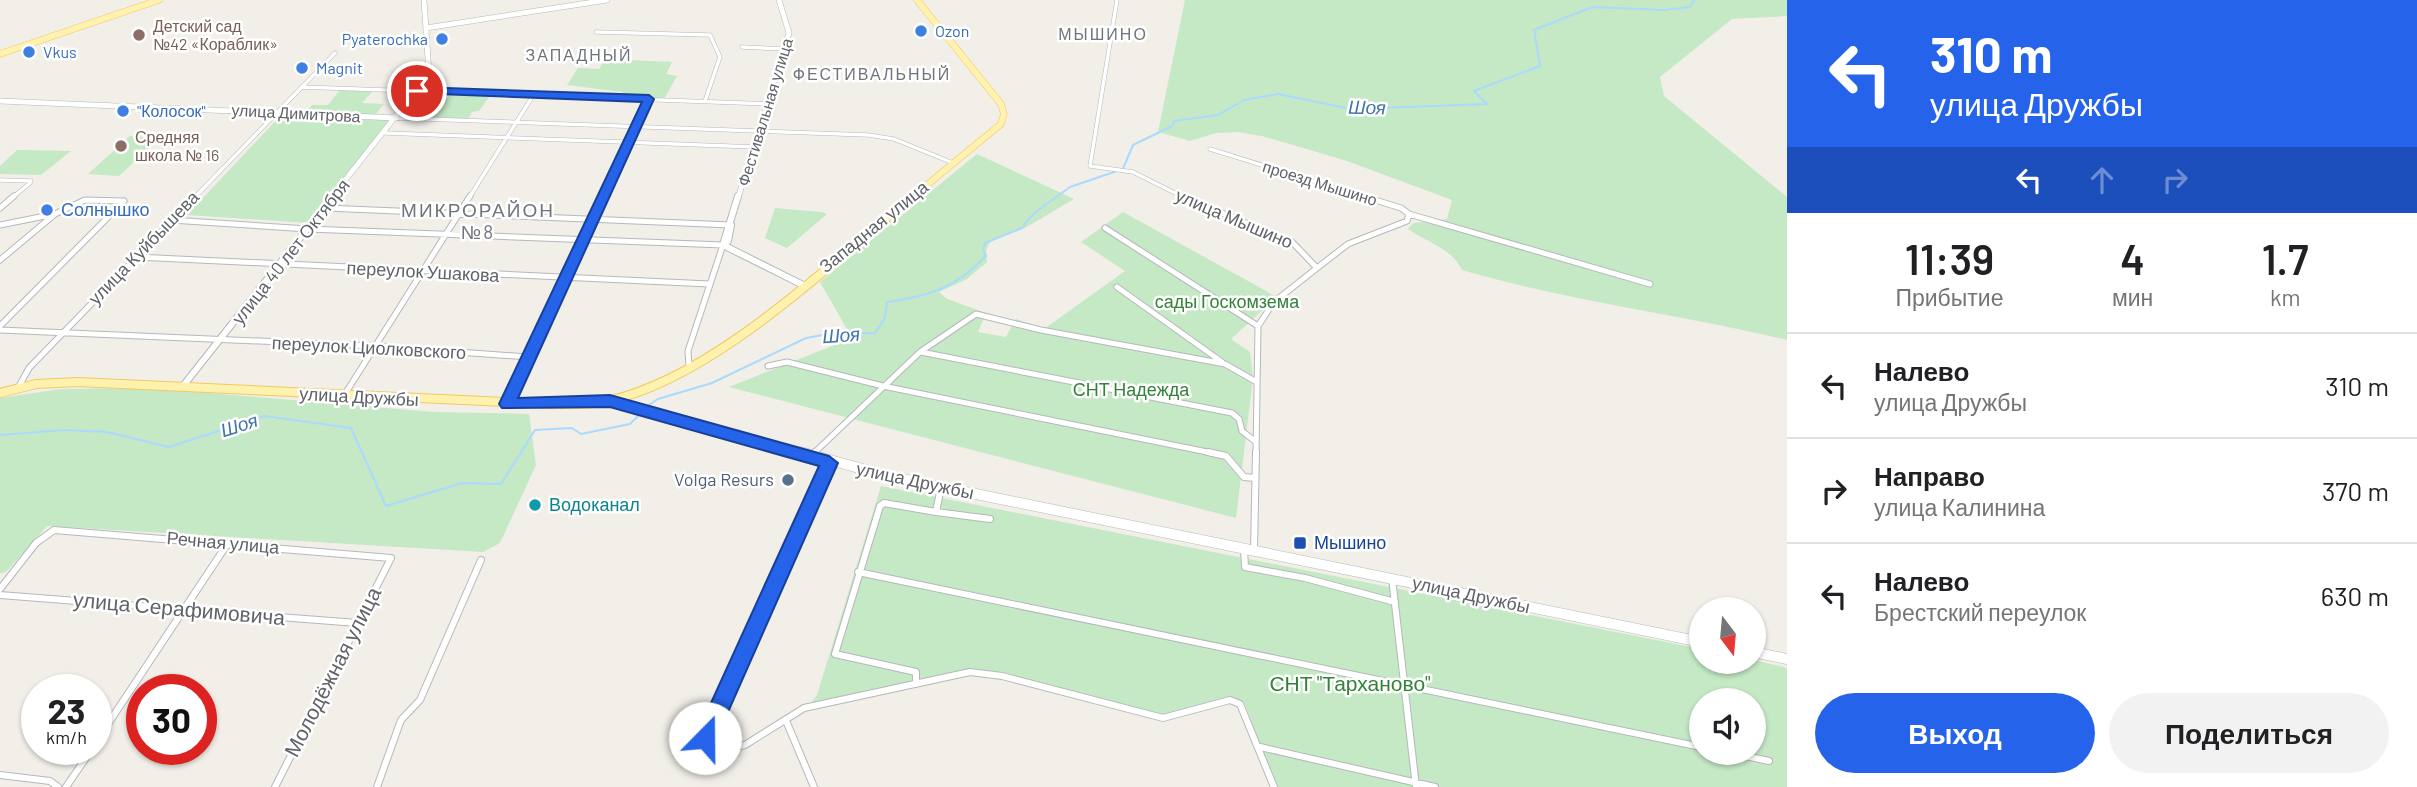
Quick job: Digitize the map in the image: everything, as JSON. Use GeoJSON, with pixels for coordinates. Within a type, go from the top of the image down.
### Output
{"type":"FeatureCollection","features":[{"type":"Feature","properties":{"kind":"main road"},"geometry":{"type":"LineString","coordinates":[[138,5],[148,0]]}},
{"type":"Feature","properties":{"kind":"main road"},"geometry":{"type":"LineString","coordinates":[[0,52],[159,0]]}},
{"type":"Feature","properties":{"kind":"main road","name":"Западная улица"},"geometry":{"type":"LineString","coordinates":[[610,401],[689,367],[735,341],[997,128],[1003,110],[995,96],[917,0]]}},
{"type":"Feature","properties":{"kind":"main road","name":"улица Дружбы"},"geometry":{"type":"LineString","coordinates":[[0,393],[18,388],[78,382],[508,404],[610,401],[829,463],[1689,640]]}},
{"type":"Feature","properties":{"kind":"main road"},"geometry":{"type":"LineString","coordinates":[[1766,655],[1787,659]]}},
{"type":"Feature","properties":{"kind":"street","name":"улица 40 лет Октября"},"geometry":{"type":"LineString","coordinates":[[183,386],[417,91],[430,69],[424,0]]}},
{"type":"Feature","properties":{"kind":"street"},"geometry":{"type":"LineString","coordinates":[[426,28],[607,0]]}},
{"type":"Feature","properties":{"kind":"street","name":"Фестивальная улица"},"geometry":{"type":"LineString","coordinates":[[689,367],[688,351],[709,284],[723,246],[728,241],[785,49],[790,28],[779,0]]}},
{"type":"Feature","properties":{"kind":"street","name":"улица Мышино"},"geometry":{"type":"LineString","coordinates":[[1117,0],[1090,166],[1133,172],[1193,202],[1292,242],[1317,268]]}},
{"type":"Feature","properties":{"kind":"street"},"geometry":{"type":"LineString","coordinates":[[783,28],[790,28]]}},
{"type":"Feature","properties":{"kind":"street"},"geometry":{"type":"LineString","coordinates":[[596,32],[710,35],[720,57],[705,101]]}},
{"type":"Feature","properties":{"kind":"street"},"geometry":{"type":"LineString","coordinates":[[742,47],[785,49]]}},
{"type":"Feature","properties":{"kind":"street","name":"улица Куйбышева"},"geometry":{"type":"LineString","coordinates":[[18,388],[29,368],[335,53]]}},
{"type":"Feature","properties":{"kind":"street"},"geometry":{"type":"LineString","coordinates":[[301,87],[768,104]]}},
{"type":"Feature","properties":{"kind":"street"},"geometry":{"type":"LineString","coordinates":[[344,397],[455,214],[534,94]]}},
{"type":"Feature","properties":{"kind":"street"},"geometry":{"type":"LineString","coordinates":[[508,404],[626,143],[649,99]]}},
{"type":"Feature","properties":{"kind":"street","name":"улица Димитрова"},"geometry":{"type":"LineString","coordinates":[[0,101],[878,136],[906,143],[953,163]]}},
{"type":"Feature","properties":{"kind":"street"},"geometry":{"type":"LineString","coordinates":[[386,133],[755,147]]}},
{"type":"Feature","properties":{"kind":"street","name":"проезд Мышино"},"geometry":{"type":"LineString","coordinates":[[1210,149],[1401,208],[1409,214],[1650,284]]}},
{"type":"Feature","properties":{"kind":"street"},"geometry":{"type":"LineString","coordinates":[[0,180],[32,181],[0,208]]}},
{"type":"Feature","properties":{"kind":"street"},"geometry":{"type":"LineString","coordinates":[[0,225],[55,214],[87,200],[124,201]]}},
{"type":"Feature","properties":{"kind":"street"},"geometry":{"type":"LineString","coordinates":[[0,328],[124,201]]}},
{"type":"Feature","properties":{"kind":"street"},"geometry":{"type":"LineString","coordinates":[[325,208],[731,225]]}},
{"type":"Feature","properties":{"kind":"street"},"geometry":{"type":"LineString","coordinates":[[0,260],[55,214]]}},
{"type":"Feature","properties":{"kind":"street"},"geometry":{"type":"LineString","coordinates":[[1395,602],[1305,578],[1245,567],[1255,478],[1258,326],[1274,302],[1348,244],[1396,227],[1407,221],[1409,214]]}},
{"type":"Feature","properties":{"kind":"street"},"geometry":{"type":"LineString","coordinates":[[172,220],[308,229],[723,246],[803,285]]}},
{"type":"Feature","properties":{"kind":"street"},"geometry":{"type":"LineString","coordinates":[[1105,228],[1258,326]]}},
{"type":"Feature","properties":{"kind":"street","name":"переулок Ушакова"},"geometry":{"type":"LineString","coordinates":[[136,257],[709,284]]}},
{"type":"Feature","properties":{"kind":"street"},"geometry":{"type":"LineString","coordinates":[[1117,287],[1225,364],[1255,381]]}},
{"type":"Feature","properties":{"kind":"street"},"geometry":{"type":"LineString","coordinates":[[810,457],[920,352],[976,314],[1041,330],[1225,364]]}},
{"type":"Feature","properties":{"kind":"street","name":"переулок Циолковского"},"geometry":{"type":"LineString","coordinates":[[0,328],[528,356]]}},
{"type":"Feature","properties":{"kind":"street"},"geometry":{"type":"LineString","coordinates":[[920,352],[1232,413],[1239,419],[1242,431],[1256,442]]}},
{"type":"Feature","properties":{"kind":"street"},"geometry":{"type":"LineString","coordinates":[[768,366],[787,362],[883,386],[1226,456],[1234,462],[1234,469],[1244,477],[1255,478]]}},
{"type":"Feature","properties":{"kind":"street"},"geometry":{"type":"LineString","coordinates":[[829,463],[707,733],[708,750],[722,758],[736,754],[787,723],[804,708],[821,702],[970,672],[1002,676],[1163,718],[1230,700],[1240,704],[1260,747],[1273,787]]}},
{"type":"Feature","properties":{"kind":"street"},"geometry":{"type":"LineString","coordinates":[[936,512],[941,487]]}},
{"type":"Feature","properties":{"kind":"street"},"geometry":{"type":"LineString","coordinates":[[916,684],[916,673],[835,654],[880,506],[884,503],[990,519]]}},
{"type":"Feature","properties":{"kind":"street","name":"Речная улица"},"geometry":{"type":"LineString","coordinates":[[0,589],[36,543],[54,530],[391,558]]}},
{"type":"Feature","properties":{"kind":"street"},"geometry":{"type":"LineString","coordinates":[[112,718],[228,543]]}},
{"type":"Feature","properties":{"kind":"street","name":"Молодёжная улица"},"geometry":{"type":"LineString","coordinates":[[275,787],[391,558]]}},
{"type":"Feature","properties":{"kind":"street"},"geometry":{"type":"LineString","coordinates":[[377,787],[401,720],[421,701],[481,560]]}},
{"type":"Feature","properties":{"kind":"street"},"geometry":{"type":"LineString","coordinates":[[858,572],[1689,744]]}},
{"type":"Feature","properties":{"kind":"street"},"geometry":{"type":"LineString","coordinates":[[1392,578],[1416,785]]}},
{"type":"Feature","properties":{"kind":"street","name":"улица Серафимовича"},"geometry":{"type":"LineString","coordinates":[[0,595],[357,623]]}},
{"type":"Feature","properties":{"kind":"street"},"geometry":{"type":"LineString","coordinates":[[787,723],[814,787]]}},
{"type":"Feature","properties":{"kind":"street"},"geometry":{"type":"LineString","coordinates":[[1260,747],[1416,785],[1435,787]]}},
{"type":"Feature","properties":{"kind":"street"},"geometry":{"type":"LineString","coordinates":[[66,787],[81,765]]}},
{"type":"Feature","properties":{"kind":"street"},"geometry":{"type":"LineString","coordinates":[[0,775],[50,781],[58,787]]}},
{"type":"Feature","properties":{"kind":"green space"},"geometry":{"type":"Polygon","coordinates":[[[1185,0],[1787,0],[1787,16],[1732,19],[1660,77],[1664,96],[1787,197],[1787,340],[1583,299],[1462,270],[1452,256],[1408,229],[1413,223],[1447,219],[1452,200],[1347,161],[1262,136],[1238,132],[1216,133],[1190,141],[1158,132],[1185,0]]]}},
{"type":"Feature","properties":{"kind":"green space"},"geometry":{"type":"Polygon","coordinates":[[[605,59],[672,62],[666,74],[677,76],[664,99],[620,96],[623,92],[567,85],[578,68],[599,69],[605,59]]]}},
{"type":"Feature","properties":{"kind":"green space"},"geometry":{"type":"Polygon","coordinates":[[[340,90],[372,92],[362,103],[384,104],[375,115],[308,110],[312,105],[328,105],[340,90]]]}},
{"type":"Feature","properties":{"kind":"green space"},"geometry":{"type":"Polygon","coordinates":[[[451,94],[490,96],[479,111],[472,112],[468,119],[421,117],[418,112],[409,110],[439,107],[451,94]]]}},
{"type":"Feature","properties":{"kind":"green space"},"geometry":{"type":"Polygon","coordinates":[[[281,115],[394,120],[310,223],[187,215],[281,115]]]}},
{"type":"Feature","properties":{"kind":"green space"},"geometry":{"type":"Polygon","coordinates":[[[130,136],[160,138],[119,176],[88,174],[130,136]]]}},
{"type":"Feature","properties":{"kind":"green space"},"geometry":{"type":"Polygon","coordinates":[[[17,150],[71,151],[41,175],[0,174],[0,166],[17,150]]]}},
{"type":"Feature","properties":{"kind":"green space","name":"СНТ Надежда"},"geometry":{"type":"Polygon","coordinates":[[[977,154],[1074,199],[1025,228],[991,240],[986,250],[987,262],[967,279],[939,292],[947,299],[986,313],[978,332],[1006,337],[1016,319],[1044,329],[1125,271],[1081,242],[1123,212],[1277,297],[1231,339],[1250,352],[1253,378],[1236,518],[729,387],[852,338],[820,282],[977,154]]]}},
{"type":"Feature","properties":{"kind":"green space"},"geometry":{"type":"Polygon","coordinates":[[[775,208],[827,214],[787,248],[765,238],[775,208]]]}},
{"type":"Feature","properties":{"kind":"green space"},"geometry":{"type":"Polygon","coordinates":[[[149,388],[433,412],[529,414],[536,465],[500,543],[483,552],[47,526],[6,572],[0,573],[0,398],[61,389],[149,388]]]}},
{"type":"Feature","properties":{"kind":"green space","name":"СНТ \"Тарханово\""},"geometry":{"type":"Polygon","coordinates":[[[881,486],[1689,647],[1689,674],[1766,674],[1766,663],[1787,668],[1787,787],[1276,787],[1244,702],[1227,699],[1163,716],[971,669],[811,703],[817,695],[881,486]]]}},
{"type":"Feature","properties":{"kind":"waterway","name":"Шоя"},"geometry":{"type":"LineString","coordinates":[[1122,171],[1133,145],[1172,126],[1174,121],[1218,115],[1244,100],[1278,94],[1351,109],[1487,104],[1474,91],[1540,66],[1534,30],[1592,7],[1664,10],[1690,7],[1694,0]]}},
{"type":"Feature","properties":{"kind":"waterway","name":"Шоя"},"geometry":{"type":"LineString","coordinates":[[647,406],[658,399],[712,383],[806,338],[828,334],[875,333],[885,318],[887,302],[916,297],[953,283],[986,256],[983,250],[985,243],[1022,228],[1033,214],[1070,187],[1117,171]]}},
{"type":"Feature","properties":{"kind":"waterway","name":"Шоя"},"geometry":{"type":"LineString","coordinates":[[0,435],[64,430],[107,432],[169,447],[265,416],[351,428],[386,506],[462,483],[501,484],[535,430],[572,428],[581,434],[630,424],[641,413]]}},
{"type":"Feature","properties":{"kind":"place","name":"Ozon"},"geometry":{"type":"Point","coordinates":[921,31]}},
{"type":"Feature","properties":{"kind":"place","name":"Детский сад №42 «Кораблик»"},"geometry":{"type":"Point","coordinates":[139,35]}},
{"type":"Feature","properties":{"kind":"place","name":"Pyaterochka"},"geometry":{"type":"Point","coordinates":[442,39]}},
{"type":"Feature","properties":{"kind":"place","name":"Vkus"},"geometry":{"type":"Point","coordinates":[29,52]}},
{"type":"Feature","properties":{"kind":"place","name":"Magnit"},"geometry":{"type":"Point","coordinates":[302,68]}},
{"type":"Feature","properties":{"kind":"place","name":"\"Колосок\""},"geometry":{"type":"Point","coordinates":[123,111]}},
{"type":"Feature","properties":{"kind":"place","name":"Средняя школа № 16"},"geometry":{"type":"Point","coordinates":[121,146]}},
{"type":"Feature","properties":{"kind":"place","name":"Солнышко"},"geometry":{"type":"Point","coordinates":[47,210]}},
{"type":"Feature","properties":{"kind":"place","name":"Volga Resurs"},"geometry":{"type":"Point","coordinates":[788,480]}},
{"type":"Feature","properties":{"kind":"place","name":"Водоканал"},"geometry":{"type":"Point","coordinates":[535,505]}},
{"type":"Feature","properties":{"kind":"place","name":"Мышино"},"geometry":{"type":"Point","coordinates":[1300,543]}},
{"type":"Feature","properties":{"kind":"district","name":"МЫШИНО"},"geometry":{"type":"Point","coordinates":[1103,34]}},
{"type":"Feature","properties":{"kind":"district","name":"ЗАПАДНЫЙ"},"geometry":{"type":"Point","coordinates":[579,55]}},
{"type":"Feature","properties":{"kind":"district","name":"ФЕСТИВАЛЬНЫЙ"},"geometry":{"type":"Point","coordinates":[872,74]}},
{"type":"Feature","properties":{"kind":"district","name":"МИКРОРАЙОН №8"},"geometry":{"type":"Point","coordinates":[478,221]}},
{"type":"Feature","properties":{"kind":"route"},"geometry":{"type":"LineString","coordinates":[[417,91],[649,99],[626,143],[508,404],[610,401],[829,463],[705,738]]}},
{"type":"Feature","properties":{"kind":"park label","name":"сады Госкомзема"},"geometry":{"type":"Point","coordinates":[1227,302]}}]}
